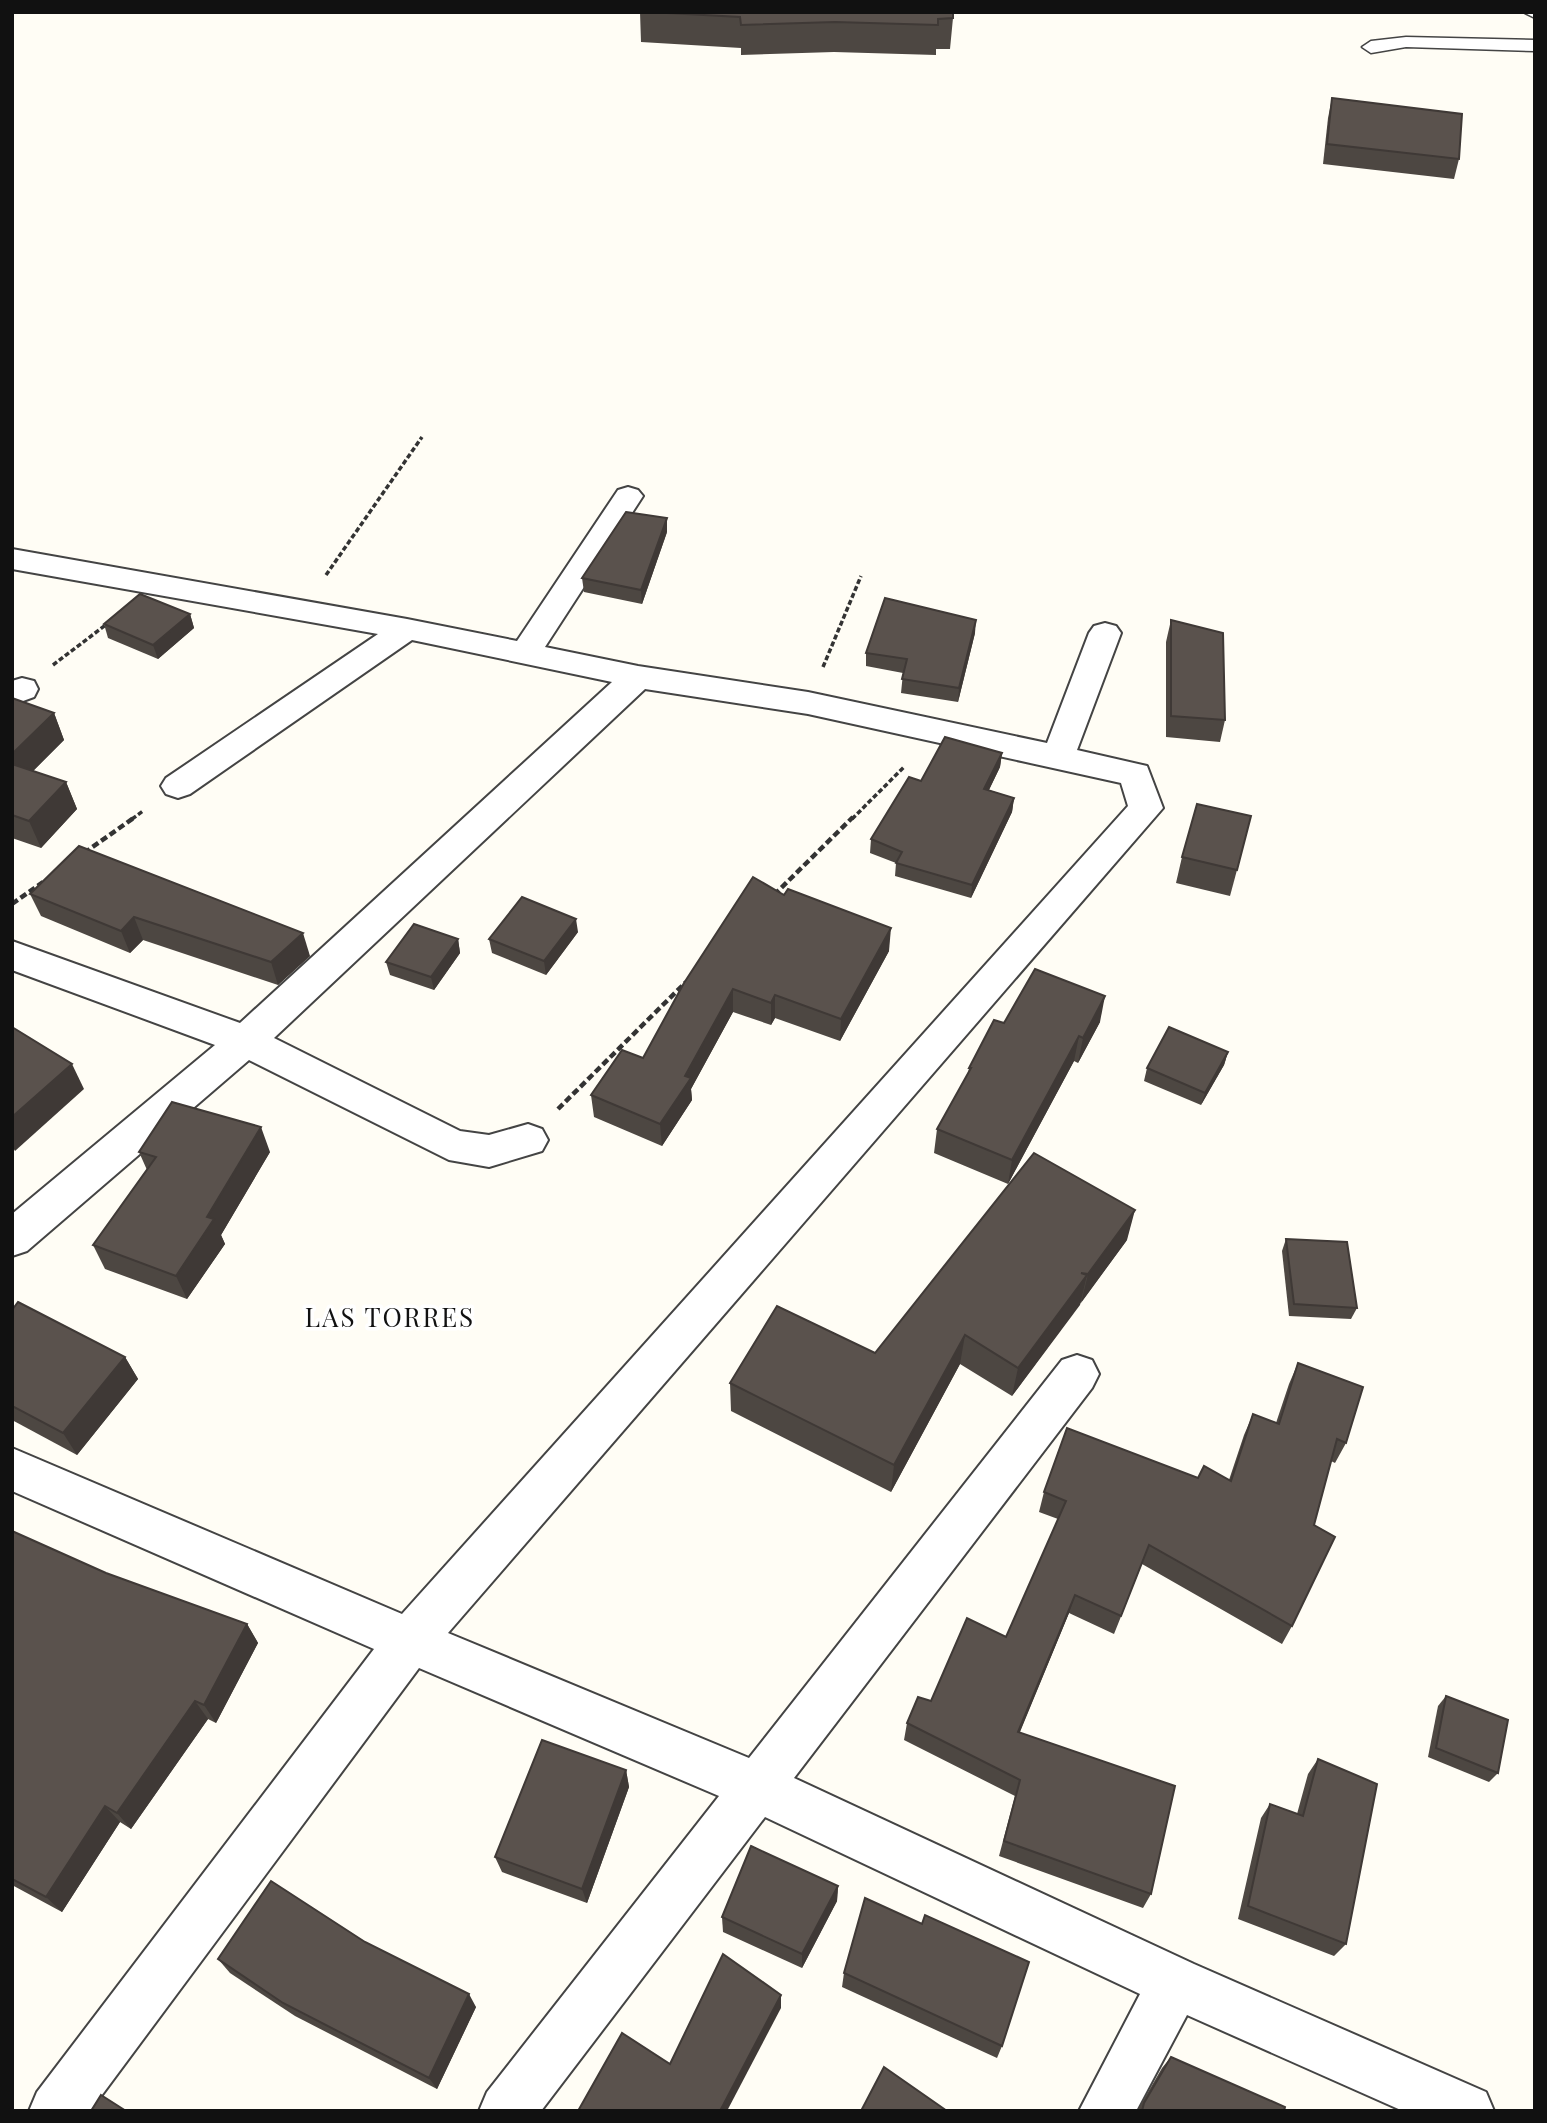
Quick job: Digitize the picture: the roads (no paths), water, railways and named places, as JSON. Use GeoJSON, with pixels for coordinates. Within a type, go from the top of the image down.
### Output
{"type":"FeatureCollection","features":[{"type":"Feature","properties":{"kind":"street"},"geometry":{"type":"LineString","coordinates":[[525,653],[628,496]]}},
{"type":"Feature","properties":{"kind":"street"},"geometry":{"type":"LineString","coordinates":[[12,559],[408,629],[638,677],[808,703],[1058,757],[1135,774],[1146,808],[410,1641],[56,2111]]}},
{"type":"Feature","properties":{"kind":"street"},"geometry":{"type":"LineString","coordinates":[[178,786],[408,629]]}},
{"type":"Feature","properties":{"kind":"street"},"geometry":{"type":"LineString","coordinates":[[1058,757],[1105,633]]}},
{"type":"Feature","properties":{"kind":"street"},"geometry":{"type":"LineString","coordinates":[[12,1238],[246,1041],[638,677]]}},
{"type":"Feature","properties":{"kind":"street"},"geometry":{"type":"LineString","coordinates":[[12,955],[246,1041],[449,1144],[479,1153],[503,1149],[528,1140]]}},
{"type":"Feature","properties":{"kind":"street"},"geometry":{"type":"LineString","coordinates":[[506,2111],[755,1786],[1077,1374]]}},
{"type":"Feature","properties":{"kind":"street"},"geometry":{"type":"LineString","coordinates":[[12,1469],[755,1786],[1175,1983],[1466,2111]]}},
{"type":"Feature","properties":{"kind":"street"},"geometry":{"type":"LineString","coordinates":[[1105,2111],[1175,1983]]}},
{"type":"Feature","properties":{"kind":"lane"},"geometry":{"type":"LineString","coordinates":[[1371,47],[1406,42],[1535,46]]}},
{"type":"Feature","properties":{"kind":"district","name":"LAS TORRES"},"geometry":{"type":"Point","coordinates":[390,1316]}}]}
